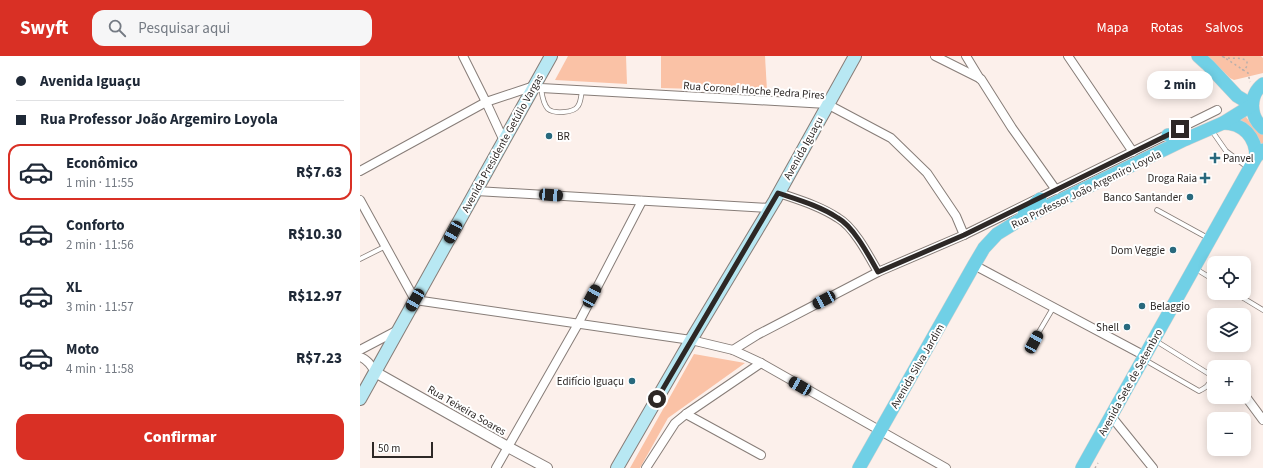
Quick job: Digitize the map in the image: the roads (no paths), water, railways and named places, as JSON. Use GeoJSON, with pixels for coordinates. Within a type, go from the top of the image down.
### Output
{"type":"FeatureCollection","features":[{"type":"Feature","properties":{"kind":"main road","name":"Avenida Presidente Getúlio Vargas"},"geometry":{"type":"LineString","coordinates":[[360,399],[504,141],[537,87],[551,56]]}},
{"type":"Feature","properties":{"kind":"main road","name":"Avenida Iguaçu"},"geometry":{"type":"LineString","coordinates":[[617,468],[770,208],[855,56]]}},
{"type":"Feature","properties":{"kind":"main road"},"geometry":{"type":"LineString","coordinates":[[1198,56],[1237,96],[1252,106]]}},
{"type":"Feature","properties":{"kind":"main road"},"geometry":{"type":"LineString","coordinates":[[1257,83],[1252,106],[1254,117],[1263,128]]}},
{"type":"Feature","properties":{"kind":"main road"},"geometry":{"type":"LineString","coordinates":[[1237,96],[1240,104],[1240,113]]}},
{"type":"Feature","properties":{"kind":"main road","name":"Rua Professor João Argemiro Loyola"},"geometry":{"type":"LineString","coordinates":[[974,265],[984,248],[997,234],[1018,221],[1186,139],[1223,123],[1252,106]]}},
{"type":"Feature","properties":{"kind":"main road"},"geometry":{"type":"LineString","coordinates":[[1223,123],[1236,124],[1247,131],[1254,141],[1256,149],[1260,153]]}},
{"type":"Feature","properties":{"kind":"main road"},"geometry":{"type":"LineString","coordinates":[[1168,135],[1186,139]]}},
{"type":"Feature","properties":{"kind":"main road","name":"Avenida Sete de Setembro"},"geometry":{"type":"LineString","coordinates":[[1082,468],[1249,169],[1260,153]]}},
{"type":"Feature","properties":{"kind":"main road"},"geometry":{"type":"LineString","coordinates":[[1018,221],[1040,198]]}},
{"type":"Feature","properties":{"kind":"main road","name":"Avenida Silva Jardim"},"geometry":{"type":"LineString","coordinates":[[859,468],[974,265]]}},
{"type":"Feature","properties":{"kind":"street"},"geometry":{"type":"LineString","coordinates":[[463,56],[504,141]]}},
{"type":"Feature","properties":{"kind":"street"},"geometry":{"type":"LineString","coordinates":[[935,56],[981,79]]}},
{"type":"Feature","properties":{"kind":"street"},"geometry":{"type":"LineString","coordinates":[[966,56],[1012,128],[1056,190]]}},
{"type":"Feature","properties":{"kind":"street"},"geometry":{"type":"LineString","coordinates":[[1068,56],[1133,152]]}},
{"type":"Feature","properties":{"kind":"street"},"geometry":{"type":"LineString","coordinates":[[360,171],[486,102],[537,87]]}},
{"type":"Feature","properties":{"kind":"street","name":"Rua Coronel Hoche Pedra Pires"},"geometry":{"type":"LineString","coordinates":[[537,87],[582,91],[827,104],[891,138],[927,173],[956,216],[964,235]]}},
{"type":"Feature","properties":{"kind":"street","name":"Rua Professor João Argemiro Loyola"},"geometry":{"type":"LineString","coordinates":[[733,350],[757,335],[878,272],[964,235],[1217,110]]}},
{"type":"Feature","properties":{"kind":"street"},"geometry":{"type":"LineString","coordinates":[[476,191],[770,208]]}},
{"type":"Feature","properties":{"kind":"street"},"geometry":{"type":"LineString","coordinates":[[778,193],[812,205],[839,218],[856,236],[878,272]]}},
{"type":"Feature","properties":{"kind":"street"},"geometry":{"type":"LineString","coordinates":[[360,200],[415,300],[691,340],[733,350],[761,363],[946,468]]}},
{"type":"Feature","properties":{"kind":"street"},"geometry":{"type":"LineString","coordinates":[[496,468],[578,324],[642,201]]}},
{"type":"Feature","properties":{"kind":"street"},"geometry":{"type":"LineString","coordinates":[[974,265],[1144,358]]}},
{"type":"Feature","properties":{"kind":"street"},"geometry":{"type":"LineString","coordinates":[[360,350],[398,329]]}},
{"type":"Feature","properties":{"kind":"street"},"geometry":{"type":"LineString","coordinates":[[360,357],[364,358],[370,363],[375,372]]}},
{"type":"Feature","properties":{"kind":"street"},"geometry":{"type":"LineString","coordinates":[[646,468],[675,423],[761,363]]}},
{"type":"Feature","properties":{"kind":"street","name":"Rua Teixeira Soares"},"geometry":{"type":"LineString","coordinates":[[375,372],[508,448],[547,468]]}},
{"type":"Feature","properties":{"kind":"street"},"geometry":{"type":"LineString","coordinates":[[1251,404],[1263,420]]}},
{"type":"Feature","properties":{"kind":"street"},"geometry":{"type":"LineString","coordinates":[[686,414],[761,455]]}},
{"type":"Feature","properties":{"kind":"street"},"geometry":{"type":"LineString","coordinates":[[1111,416],[1153,468]]}},
{"type":"Feature","properties":{"kind":"lane"},"geometry":{"type":"LineString","coordinates":[[537,87],[546,106],[553,112],[570,112],[575,110],[578,107],[582,91]]}},
{"type":"Feature","properties":{"kind":"lane"},"geometry":{"type":"LineString","coordinates":[[1210,129],[1226,151],[1249,169]]}},
{"type":"Feature","properties":{"kind":"lane"},"geometry":{"type":"LineString","coordinates":[[1157,210],[1210,240]]}},
{"type":"Feature","properties":{"kind":"lane"},"geometry":{"type":"LineString","coordinates":[[360,259],[386,246]]}},
{"type":"Feature","properties":{"kind":"lane"},"geometry":{"type":"LineString","coordinates":[[1194,268],[1207,276]]}},
{"type":"Feature","properties":{"kind":"lane"},"geometry":{"type":"LineString","coordinates":[[1247,300],[1263,310]]}},
{"type":"Feature","properties":{"kind":"lane"},"geometry":{"type":"LineString","coordinates":[[1034,342],[1053,308]]}},
{"type":"Feature","properties":{"kind":"lane"},"geometry":{"type":"LineString","coordinates":[[1144,358],[1199,391],[1209,385],[1211,379],[1209,374],[1154,340]]}},
{"type":"Feature","properties":{"kind":"place","name":"BR"},"geometry":{"type":"Point","coordinates":[549,136]}},
{"type":"Feature","properties":{"kind":"place","name":"Panvel"},"geometry":{"type":"Point","coordinates":[1215,158]}},
{"type":"Feature","properties":{"kind":"place","name":"Droga Raia"},"geometry":{"type":"Point","coordinates":[1205,178]}},
{"type":"Feature","properties":{"kind":"place","name":"Banco Santander"},"geometry":{"type":"Point","coordinates":[1190,197]}},
{"type":"Feature","properties":{"kind":"place","name":"Dom Veggie"},"geometry":{"type":"Point","coordinates":[1173,250]}},
{"type":"Feature","properties":{"kind":"place","name":"Belaggio"},"geometry":{"type":"Point","coordinates":[1142,306]}},
{"type":"Feature","properties":{"kind":"place","name":"Shell"},"geometry":{"type":"Point","coordinates":[1127,327]}},
{"type":"Feature","properties":{"kind":"place","name":"Edifício Iguaçu"},"geometry":{"type":"Point","coordinates":[632,381]}}]}
